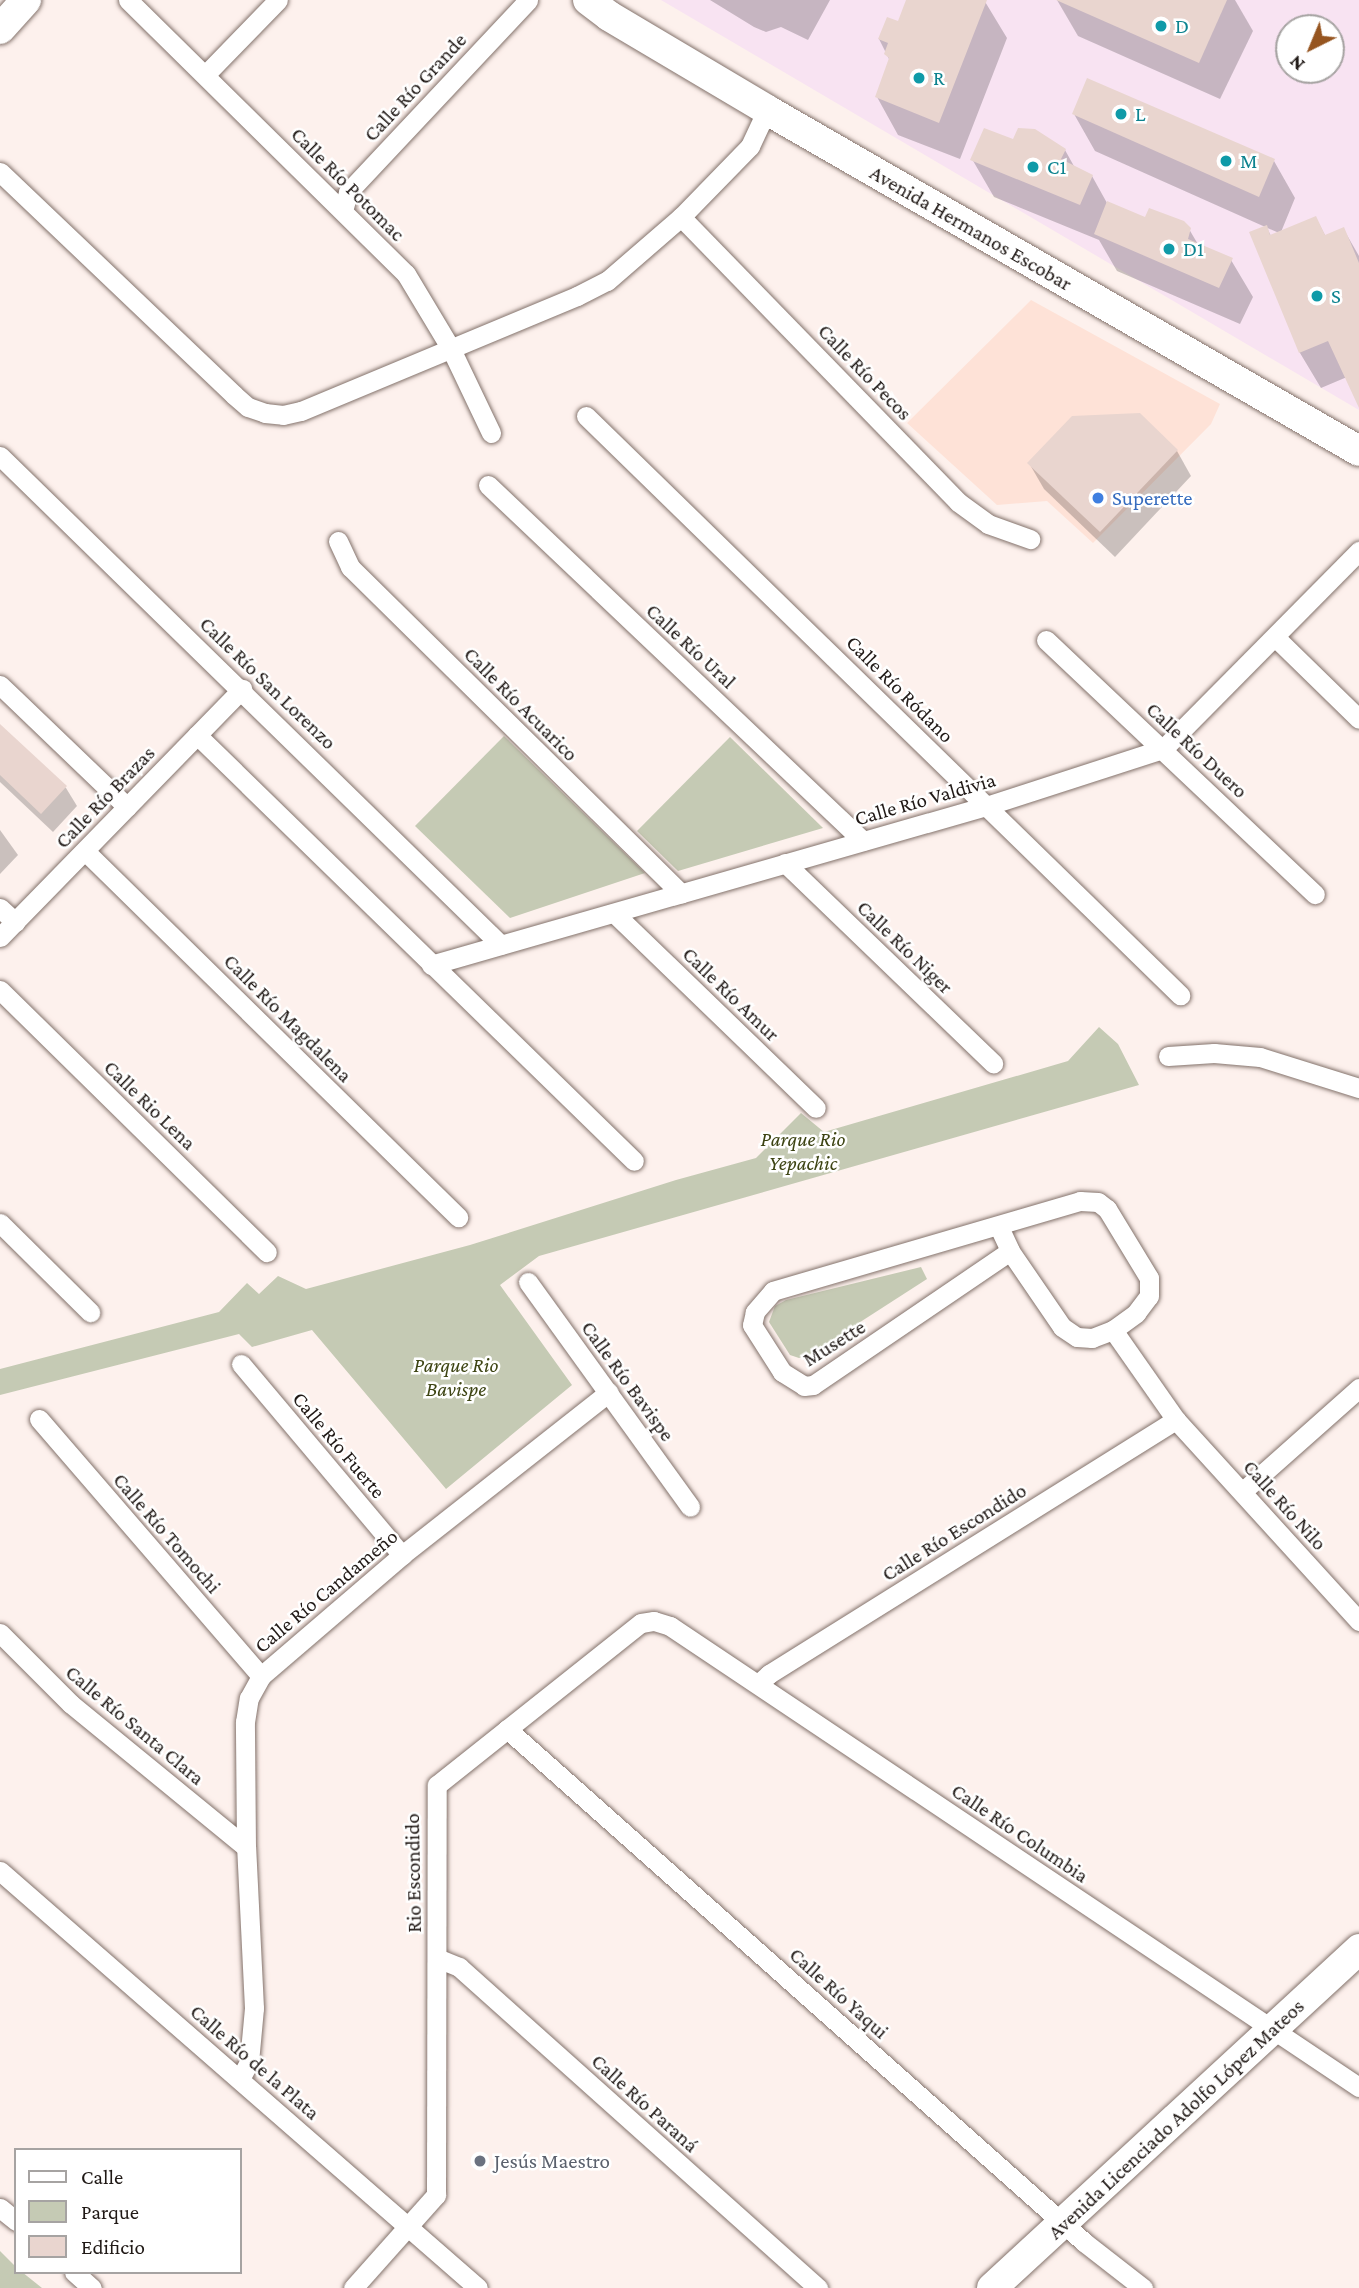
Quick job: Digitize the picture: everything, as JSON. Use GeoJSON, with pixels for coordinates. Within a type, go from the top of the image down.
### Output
{"type":"FeatureCollection","features":[{"type":"Feature","properties":{"kind":"main road"},"geometry":{"type":"LineString","coordinates":[[0,29],[26,0]]}},
{"type":"Feature","properties":{"kind":"main road","name":"Avenida Hermanos Escobar"},"geometry":{"type":"LineString","coordinates":[[588,0],[609,16],[767,110],[1359,451]]}},
{"type":"Feature","properties":{"kind":"main road","name":"Avenida Licenciado Adolfo López Mateos"},"geometry":{"type":"LineString","coordinates":[[992,2288],[1359,1949]]}},
{"type":"Feature","properties":{"kind":"street","name":"Calle Río Potomac"},"geometry":{"type":"LineString","coordinates":[[128,0],[406,274],[451,349],[491,433]]}},
{"type":"Feature","properties":{"kind":"street"},"geometry":{"type":"LineString","coordinates":[[206,74],[278,0]]}},
{"type":"Feature","properties":{"kind":"street","name":"Calle Río Grande"},"geometry":{"type":"LineString","coordinates":[[343,211],[348,192],[528,0]]}},
{"type":"Feature","properties":{"kind":"street"},"geometry":{"type":"LineString","coordinates":[[0,172],[234,395],[248,407],[283,415],[301,411],[451,349],[607,281],[681,217],[750,146],[767,110]]}},
{"type":"Feature","properties":{"kind":"street","name":"Calle Río Pecos"},"geometry":{"type":"LineString","coordinates":[[681,217],[958,502],[988,524],[1030,539]]}},
{"type":"Feature","properties":{"kind":"street","name":"Calle Río Ródano"},"geometry":{"type":"LineString","coordinates":[[586,416],[1180,995]]}},
{"type":"Feature","properties":{"kind":"street","name":"Calle Río San Lorenzo"},"geometry":{"type":"LineString","coordinates":[[0,456],[242,689],[501,945]]}},
{"type":"Feature","properties":{"kind":"street","name":"Calle Río Ural"},"geometry":{"type":"LineString","coordinates":[[488,485],[863,841]]}},
{"type":"Feature","properties":{"kind":"street","name":"Calle Río Acuarico"},"geometry":{"type":"LineString","coordinates":[[338,541],[350,567],[681,893]]}},
{"type":"Feature","properties":{"kind":"street","name":"Calle Río Valdivia"},"geometry":{"type":"LineString","coordinates":[[432,965],[986,806],[1163,748],[1359,551]]}},
{"type":"Feature","properties":{"kind":"street"},"geometry":{"type":"LineString","coordinates":[[1275,637],[1359,719]]}},
{"type":"Feature","properties":{"kind":"street","name":"Calle Río Duero"},"geometry":{"type":"LineString","coordinates":[[1046,640],[1315,894]]}},
{"type":"Feature","properties":{"kind":"street"},"geometry":{"type":"LineString","coordinates":[[0,685],[127,807]]}},
{"type":"Feature","properties":{"kind":"street","name":"Calle Río Brazas"},"geometry":{"type":"LineString","coordinates":[[0,937],[242,689]]}},
{"type":"Feature","properties":{"kind":"street"},"geometry":{"type":"LineString","coordinates":[[197,735],[634,1161]]}},
{"type":"Feature","properties":{"kind":"street","name":"Calle Río Magdalena"},"geometry":{"type":"LineString","coordinates":[[85,850],[458,1217]]}},
{"type":"Feature","properties":{"kind":"street","name":"Calle Río Niger"},"geometry":{"type":"LineString","coordinates":[[785,863],[993,1063]]}},
{"type":"Feature","properties":{"kind":"street"},"geometry":{"type":"LineString","coordinates":[[0,908],[15,922]]}},
{"type":"Feature","properties":{"kind":"street","name":"Calle Río Amur"},"geometry":{"type":"LineString","coordinates":[[615,914],[816,1108]]}},
{"type":"Feature","properties":{"kind":"street","name":"Calle Rio Lena"},"geometry":{"type":"LineString","coordinates":[[0,990],[267,1252]]}},
{"type":"Feature","properties":{"kind":"street"},"geometry":{"type":"LineString","coordinates":[[1168,1056],[1214,1053],[1260,1057],[1359,1088]]}},
{"type":"Feature","properties":{"kind":"street","name":"Musette"},"geometry":{"type":"LineString","coordinates":[[999,1227],[1010,1251],[1062,1327],[1076,1337],[1091,1338],[1113,1329],[1136,1312],[1149,1296],[1149,1278],[1107,1209],[1098,1202],[1080,1201],[999,1227],[773,1291],[755,1312],[752,1325],[782,1372],[804,1386],[813,1385],[1010,1251]]}},
{"type":"Feature","properties":{"kind":"street"},"geometry":{"type":"LineString","coordinates":[[0,1223],[90,1312]]}},
{"type":"Feature","properties":{"kind":"street","name":"Calle Río Bavispe"},"geometry":{"type":"LineString","coordinates":[[528,1282],[690,1507]]}},
{"type":"Feature","properties":{"kind":"street"},"geometry":{"type":"LineString","coordinates":[[1113,1329],[1176,1420]]}},
{"type":"Feature","properties":{"kind":"street","name":"Calle Río Fuerte"},"geometry":{"type":"LineString","coordinates":[[242,1364],[402,1555]]}},
{"type":"Feature","properties":{"kind":"street"},"geometry":{"type":"LineString","coordinates":[[1243,1491],[1359,1388]]}},
{"type":"Feature","properties":{"kind":"street","name":"Calle Río Candameño"},"geometry":{"type":"LineString","coordinates":[[240,2078],[249,2062],[254,2008],[246,1847],[245,1722],[249,1698],[261,1676],[402,1555],[609,1392]]}},
{"type":"Feature","properties":{"kind":"street","name":"Calle Río Tomochi"},"geometry":{"type":"LineString","coordinates":[[39,1419],[261,1676]]}},
{"type":"Feature","properties":{"kind":"street","name":"Calle Río Nilo"},"geometry":{"type":"LineString","coordinates":[[1176,1420],[1359,1621]]}},
{"type":"Feature","properties":{"kind":"street","name":"Calle Río Escondido"},"geometry":{"type":"LineString","coordinates":[[758,1684],[769,1674],[1176,1420]]}},
{"type":"Feature","properties":{"kind":"street","name":"Calle Río Columbia"},"geometry":{"type":"LineString","coordinates":[[654,1620],[670,1626],[758,1684],[1359,2087]]}},
{"type":"Feature","properties":{"kind":"street","name":"Rio Escondido"},"geometry":{"type":"LineString","coordinates":[[353,2288],[436,2195],[437,1958],[434,1794],[437,1785],[641,1623],[654,1620]]}},
{"type":"Feature","properties":{"kind":"street","name":"Calle Río Santa Clara"},"geometry":{"type":"LineString","coordinates":[[0,1633],[71,1704],[246,1847]]}},
{"type":"Feature","properties":{"kind":"street","name":"Calle Río Yaqui"},"geometry":{"type":"LineString","coordinates":[[507,1729],[1062,2223],[1143,2288]]}},
{"type":"Feature","properties":{"kind":"street","name":"Calle Río de la Plata"},"geometry":{"type":"LineString","coordinates":[[0,1871],[409,2225],[478,2288]]}},
{"type":"Feature","properties":{"kind":"street","name":"Calle Río Paraná"},"geometry":{"type":"LineString","coordinates":[[437,1958],[460,1968],[818,2288]]}},
{"type":"Feature","properties":{"kind":"street"},"geometry":{"type":"LineString","coordinates":[[0,2207],[14,2219]]}},
{"type":"Feature","properties":{"kind":"street"},"geometry":{"type":"LineString","coordinates":[[76,2274],[92,2288]]}},
{"type":"Feature","properties":{"kind":"shaded area"},"geometry":{"type":"Polygon","coordinates":[[[661,0],[1359,0],[1359,410],[661,0]]]}},
{"type":"Feature","properties":{"kind":"shaded area"},"geometry":{"type":"Polygon","coordinates":[[[1031,300],[1220,404],[1211,424],[1093,543],[1047,501],[997,505],[907,423],[1031,300]]]}},
{"type":"Feature","properties":{"kind":"green space"},"geometry":{"type":"Polygon","coordinates":[[[504,736],[645,873],[510,918],[415,826],[504,736]]]}},
{"type":"Feature","properties":{"kind":"green space"},"geometry":{"type":"Polygon","coordinates":[[[730,737],[823,828],[678,871],[637,831],[730,737]]]}},
{"type":"Feature","properties":{"kind":"green space","name":"Parque Rio Yepachic"},"geometry":{"type":"Polygon","coordinates":[[[1099,1027],[1118,1044],[1139,1085],[539,1256],[500,1285],[572,1385],[446,1489],[312,1330],[252,1347],[239,1334],[0,1395],[0,1369],[219,1312],[247,1283],[259,1294],[278,1276],[306,1289],[470,1245],[676,1180],[756,1158],[801,1113],[824,1132],[1068,1061],[1099,1027]]]}},
{"type":"Feature","properties":{"kind":"green space"},"geometry":{"type":"Polygon","coordinates":[[[921,1267],[927,1279],[809,1355],[799,1358],[790,1355],[769,1322],[775,1306],[786,1300],[921,1267]]]}},
{"type":"Feature","properties":{"kind":"green space"},"geometry":{"type":"Polygon","coordinates":[[[0,2251],[14,2265],[14,2274],[24,2274],[42,2288],[0,2288],[0,2251]]]}},
{"type":"Feature","properties":{"kind":"building","name":"R"},"geometry":{"type":"Polygon","coordinates":[[[906,0],[987,0],[939,123],[875,97],[889,58],[884,54],[888,43],[878,39],[887,17],[898,21],[906,0]]]}},
{"type":"Feature","properties":{"kind":"building","name":"D"},"geometry":{"type":"Polygon","coordinates":[[[1056,0],[1227,0],[1199,63],[1056,0]]]}},
{"type":"Feature","properties":{"kind":"building"},"geometry":{"type":"Polygon","coordinates":[[[1087,78],[1275,159],[1259,197],[1072,114],[1087,78]]]}},
{"type":"Feature","properties":{"kind":"building","name":"C1"},"geometry":{"type":"Polygon","coordinates":[[[984,128],[1013,139],[1018,128],[1035,129],[1066,149],[1061,159],[1093,175],[1080,205],[970,160],[984,128]]]}},
{"type":"Feature","properties":{"kind":"building","name":"D1"},"geometry":{"type":"Polygon","coordinates":[[[1107,201],[1145,217],[1149,208],[1184,221],[1191,228],[1188,239],[1233,258],[1219,288],[1094,234],[1107,201]]]}},
{"type":"Feature","properties":{"kind":"building","name":"S"},"geometry":{"type":"Polygon","coordinates":[[[1316,216],[1325,235],[1344,227],[1359,263],[1359,408],[1328,341],[1299,353],[1249,232],[1267,225],[1270,235],[1316,216]]]}},
{"type":"Feature","properties":{"kind":"building","name":"Superette"},"geometry":{"type":"Polygon","coordinates":[[[1140,413],[1178,450],[1100,532],[1027,463],[1072,416],[1140,413]]]}},
{"type":"Feature","properties":{"kind":"building"},"geometry":{"type":"Polygon","coordinates":[[[0,724],[67,786],[41,814],[0,775],[0,724]]]}},
{"type":"Feature","properties":{"kind":"place","name":"D"},"geometry":{"type":"Point","coordinates":[1161,26]}},
{"type":"Feature","properties":{"kind":"place","name":"R"},"geometry":{"type":"Point","coordinates":[919,78]}},
{"type":"Feature","properties":{"kind":"place","name":"L"},"geometry":{"type":"Point","coordinates":[1121,114]}},
{"type":"Feature","properties":{"kind":"place","name":"M"},"geometry":{"type":"Point","coordinates":[1226,161]}},
{"type":"Feature","properties":{"kind":"place","name":"C1"},"geometry":{"type":"Point","coordinates":[1033,167]}},
{"type":"Feature","properties":{"kind":"place","name":"D1"},"geometry":{"type":"Point","coordinates":[1169,249]}},
{"type":"Feature","properties":{"kind":"place","name":"S"},"geometry":{"type":"Point","coordinates":[1317,296]}},
{"type":"Feature","properties":{"kind":"place","name":"Superette"},"geometry":{"type":"Point","coordinates":[1098,498]}},
{"type":"Feature","properties":{"kind":"place","name":"Jesús Maestro"},"geometry":{"type":"Point","coordinates":[480,2161]}},
{"type":"Feature","properties":{"kind":"park label","name":"Parque Rio Bavispe"},"geometry":{"type":"Point","coordinates":[456,1377]}}]}
